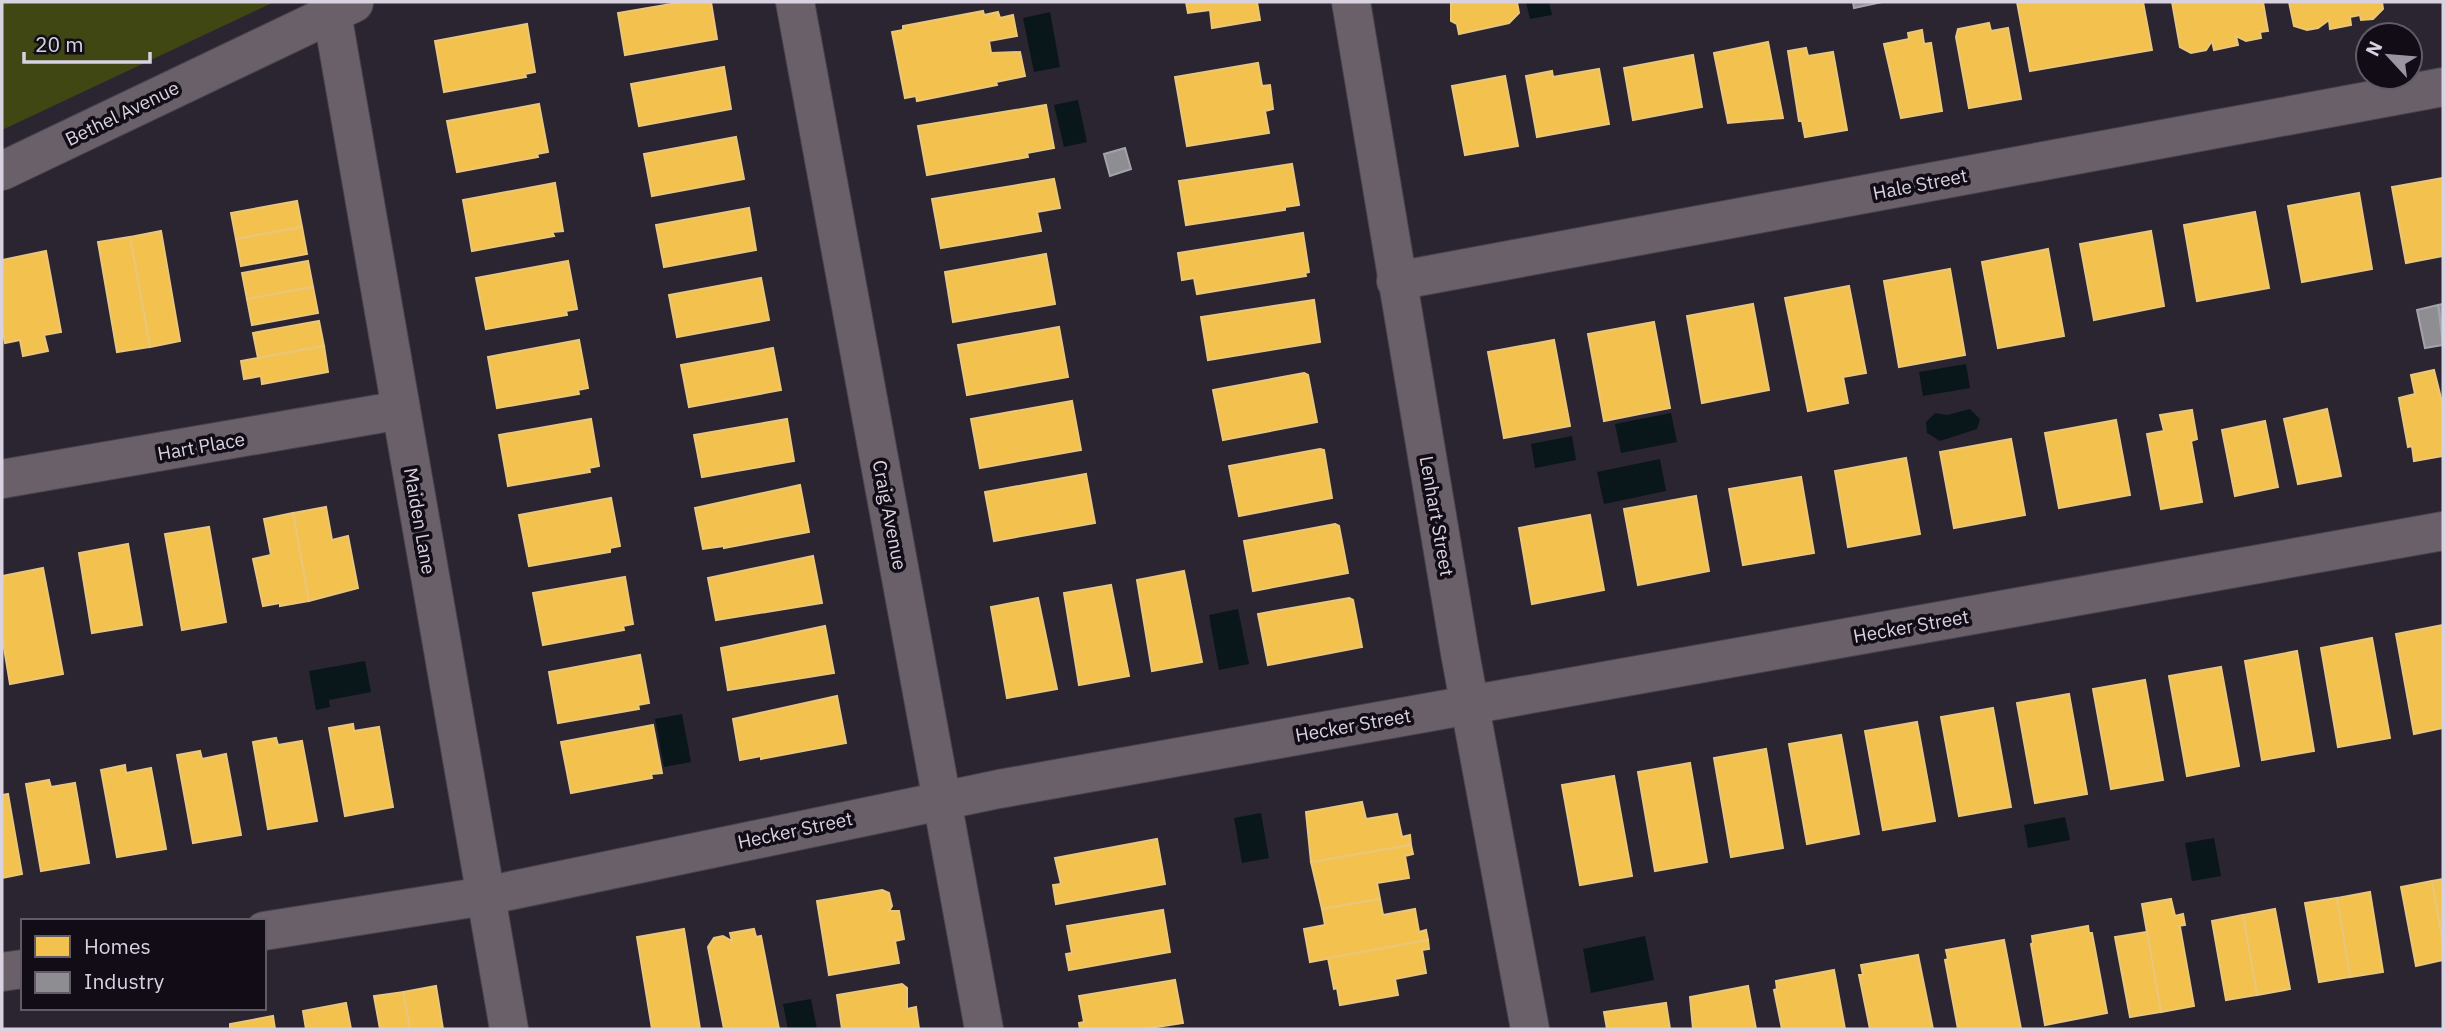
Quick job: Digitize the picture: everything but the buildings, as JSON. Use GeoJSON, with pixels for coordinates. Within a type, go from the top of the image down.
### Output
{"type":"FeatureCollection","features":[{"type":"Feature","properties":{"kind":"street","name":"Craig Avenue"},"geometry":{"type":"LineString","coordinates":[[795,2],[984,1029]]}},
{"type":"Feature","properties":{"kind":"street","name":"Lenhart Street"},"geometry":{"type":"LineString","coordinates":[[1351,2],[1469,704],[1530,1029]]}},
{"type":"Feature","properties":{"kind":"street","name":"Bethel Avenue"},"geometry":{"type":"LineString","coordinates":[[2,171],[344,7]]}},
{"type":"Feature","properties":{"kind":"street","name":"Maiden Lane"},"geometry":{"type":"LineString","coordinates":[[344,7],[401,410],[509,1029]]}},
{"type":"Feature","properties":{"kind":"street","name":"Hale Street"},"geometry":{"type":"LineString","coordinates":[[1396,281],[2443,87]]}},
{"type":"Feature","properties":{"kind":"street","name":"Hart Place"},"geometry":{"type":"LineString","coordinates":[[2,479],[401,410]]}},
{"type":"Feature","properties":{"kind":"street","name":"Hecker Street"},"geometry":{"type":"LineString","coordinates":[[266,930],[485,895],[943,799],[2443,531]]}},
{"type":"Feature","properties":{"kind":"street"},"geometry":{"type":"LineString","coordinates":[[2,972],[21,969]]}},
{"type":"Feature","properties":{"kind":"green space"},"geometry":{"type":"Polygon","coordinates":[[[2,2],[274,2],[2,130],[2,2]]]}},
{"type":"Feature","properties":{"kind":"shaded area"},"geometry":{"type":"Polygon","coordinates":[[[1526,2],[1549,2],[1552,15],[1530,19],[1526,2]]]}},
{"type":"Feature","properties":{"kind":"shaded area"},"geometry":{"type":"Polygon","coordinates":[[[1050,12],[1060,67],[1034,72],[1023,18],[1050,12]]]}},
{"type":"Feature","properties":{"kind":"shaded area"},"geometry":{"type":"Polygon","coordinates":[[[1078,100],[1087,142],[1064,147],[1054,105],[1078,100]]]}},
{"type":"Feature","properties":{"kind":"shaded area"},"geometry":{"type":"Polygon","coordinates":[[[1966,364],[1970,388],[1923,396],[1919,372],[1966,364]]]}},
{"type":"Feature","properties":{"kind":"shaded area"},"geometry":{"type":"Polygon","coordinates":[[[1970,409],[1980,419],[1977,429],[1940,441],[1927,433],[1926,422],[1935,413],[1947,415],[1970,409]]]}},
{"type":"Feature","properties":{"kind":"shaded area"},"geometry":{"type":"Polygon","coordinates":[[[1671,413],[1677,442],[1621,453],[1615,424],[1671,413]]]}},
{"type":"Feature","properties":{"kind":"shaded area"},"geometry":{"type":"Polygon","coordinates":[[[1572,436],[1576,460],[1535,468],[1531,444],[1572,436]]]}},
{"type":"Feature","properties":{"kind":"shaded area"},"geometry":{"type":"Polygon","coordinates":[[[1660,459],[1666,491],[1604,504],[1597,472],[1660,459]]]}},
{"type":"Feature","properties":{"kind":"shaded area"},"geometry":{"type":"Polygon","coordinates":[[[1238,609],[1249,664],[1219,670],[1209,615],[1238,609]]]}},
{"type":"Feature","properties":{"kind":"shaded area"},"geometry":{"type":"Polygon","coordinates":[[[365,661],[371,692],[329,700],[330,707],[316,710],[309,671],[365,661]]]}},
{"type":"Feature","properties":{"kind":"shaded area"},"geometry":{"type":"Polygon","coordinates":[[[682,714],[691,762],[664,767],[655,719],[682,714]]]}},
{"type":"Feature","properties":{"kind":"shaded area"},"geometry":{"type":"Polygon","coordinates":[[[1261,813],[1269,858],[1242,863],[1234,818],[1261,813]]]}},
{"type":"Feature","properties":{"kind":"shaded area"},"geometry":{"type":"Polygon","coordinates":[[[2065,817],[2070,840],[2028,848],[2024,825],[2065,817]]]}},
{"type":"Feature","properties":{"kind":"shaded area"},"geometry":{"type":"Polygon","coordinates":[[[2214,838],[2221,876],[2192,881],[2185,843],[2214,838]]]}},
{"type":"Feature","properties":{"kind":"shaded area"},"geometry":{"type":"Polygon","coordinates":[[[1645,936],[1654,980],[1591,993],[1583,949],[1645,936]]]}},
{"type":"Feature","properties":{"kind":"shaded area"},"geometry":{"type":"Polygon","coordinates":[[[811,999],[817,1029],[788,1029],[783,1004],[811,999]]]}}]}
